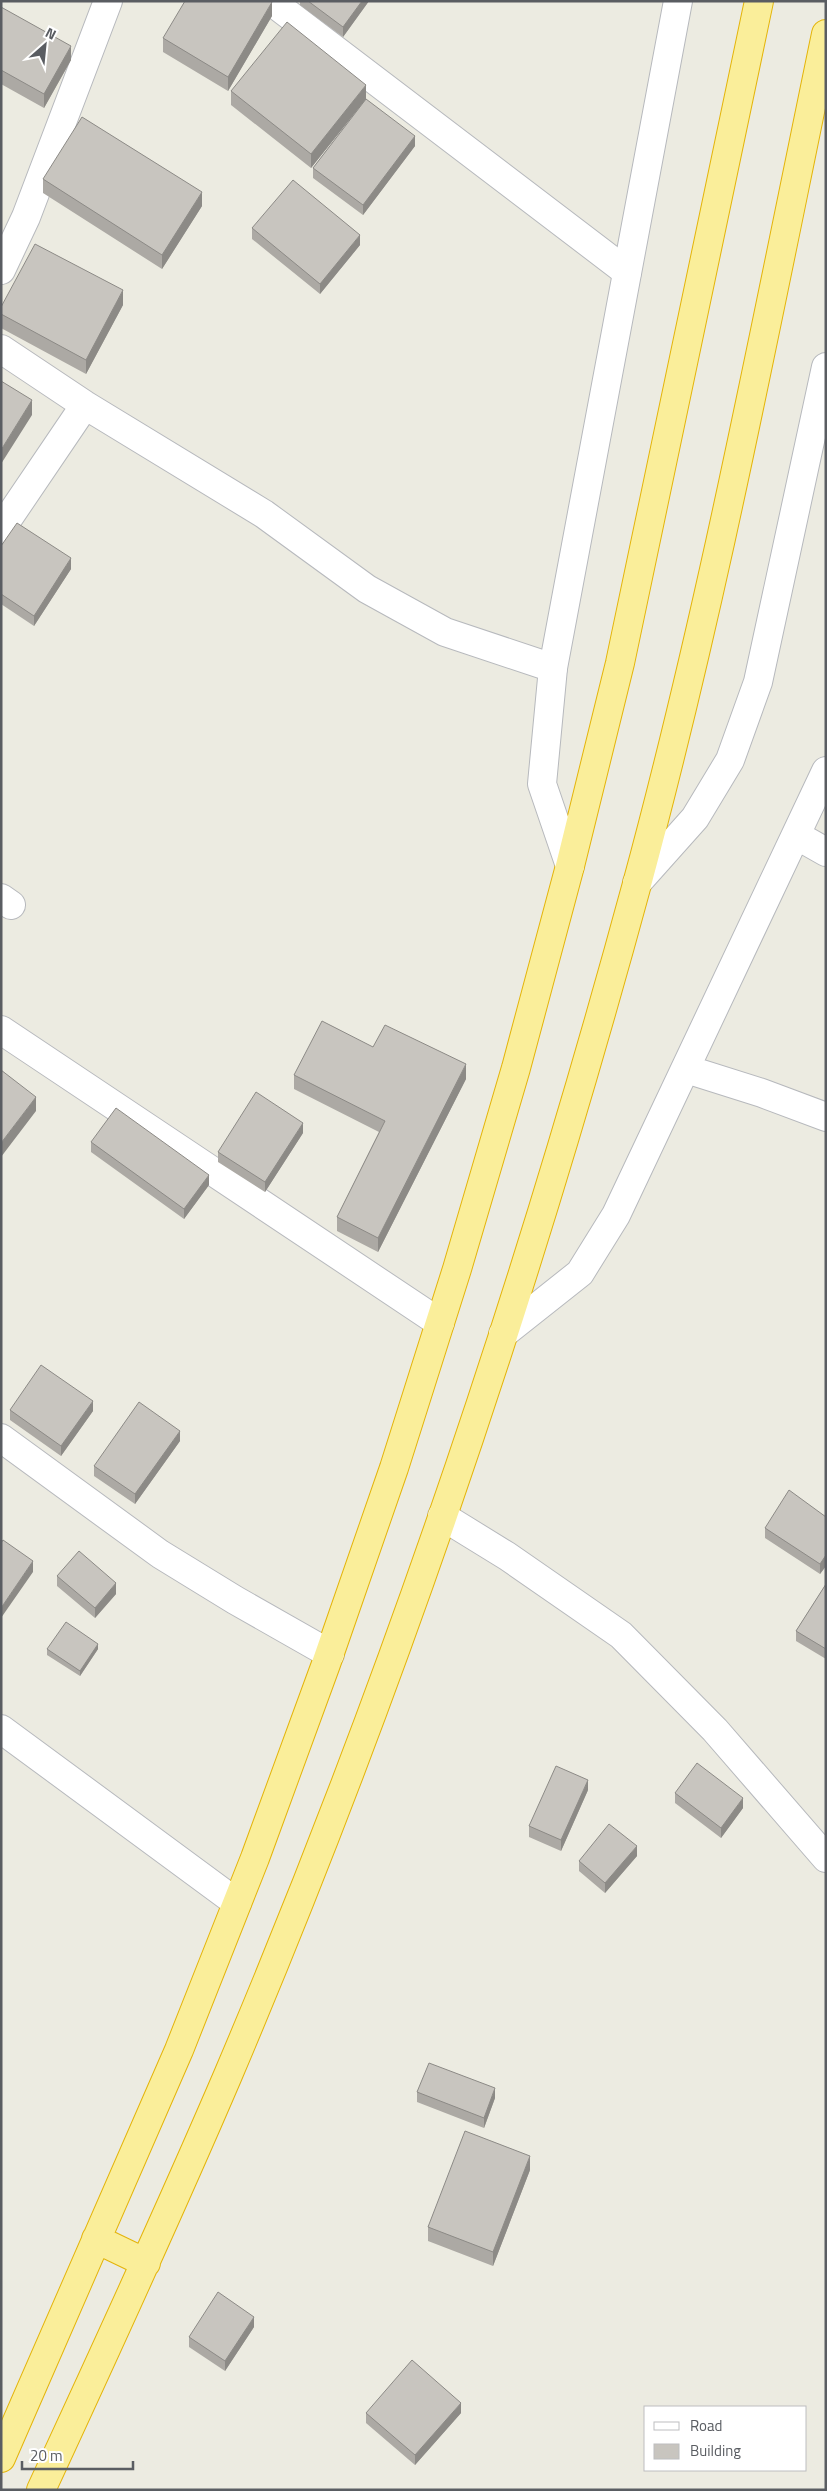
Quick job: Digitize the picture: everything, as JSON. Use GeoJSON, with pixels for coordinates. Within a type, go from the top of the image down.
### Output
{"type":"FeatureCollection","features":[{"type":"Feature","properties":{"kind":"highway"},"geometry":{"type":"LineString","coordinates":[[1,2458],[179,2050],[237,1903],[330,1654],[394,1468],[440,1323],[516,1068],[570,866],[620,663],[759,1]]}},
{"type":"Feature","properties":{"kind":"highway"},"geometry":{"type":"LineString","coordinates":[[41,2490],[146,2263],[229,2072],[308,1878],[442,1516],[502,1334],[580,1085],[637,883],[690,680],[826,34]]}},
{"type":"Feature","properties":{"kind":"highway"},"geometry":{"type":"LineString","coordinates":[[96,2239],[146,2263]]}},
{"type":"Feature","properties":{"kind":"street"},"geometry":{"type":"LineString","coordinates":[[1,270],[26,217],[108,1]]}},
{"type":"Feature","properties":{"kind":"street"},"geometry":{"type":"LineString","coordinates":[[271,1],[627,272]]}},
{"type":"Feature","properties":{"kind":"street"},"geometry":{"type":"LineString","coordinates":[[570,866],[542,784],[553,668],[678,1]]}},
{"type":"Feature","properties":{"kind":"street"},"geometry":{"type":"LineString","coordinates":[[1,349],[85,405],[264,514],[367,589],[444,632],[553,668]]}},
{"type":"Feature","properties":{"kind":"street"},"geometry":{"type":"LineString","coordinates":[[637,883],[695,818],[730,760],[758,682],[826,367]]}},
{"type":"Feature","properties":{"kind":"street"},"geometry":{"type":"LineString","coordinates":[[1,529],[85,405]]}},
{"type":"Feature","properties":{"kind":"street"},"geometry":{"type":"LineString","coordinates":[[502,1334],[580,1273],[616,1216],[826,771]]}},
{"type":"Feature","properties":{"kind":"street"},"geometry":{"type":"LineString","coordinates":[[796,835],[826,852]]}},
{"type":"Feature","properties":{"kind":"street"},"geometry":{"type":"LineString","coordinates":[[1,1030],[440,1323]]}},
{"type":"Feature","properties":{"kind":"street"},"geometry":{"type":"LineString","coordinates":[[686,1069],[762,1093],[826,1117]]}},
{"type":"Feature","properties":{"kind":"street"},"geometry":{"type":"LineString","coordinates":[[1,1438],[160,1554],[235,1600],[330,1654]]}},
{"type":"Feature","properties":{"kind":"street"},"geometry":{"type":"LineString","coordinates":[[442,1516],[506,1556],[621,1635],[716,1730],[826,1858]]}},
{"type":"Feature","properties":{"kind":"street"},"geometry":{"type":"LineString","coordinates":[[1,1729],[237,1903]]}},
{"type":"Feature","properties":{"kind":"building"},"geometry":{"type":"Polygon","coordinates":[[[185,1],[272,2],[228,77],[163,38],[185,1]]]}},
{"type":"Feature","properties":{"kind":"building"},"geometry":{"type":"Polygon","coordinates":[[[308,1],[362,1],[343,27],[308,1]]]}},
{"type":"Feature","properties":{"kind":"building"},"geometry":{"type":"Polygon","coordinates":[[[1,7],[71,46],[44,94],[1,70],[1,7]]]}},
{"type":"Feature","properties":{"kind":"building"},"geometry":{"type":"Polygon","coordinates":[[[287,22],[366,85],[311,154],[231,91],[287,22]]]}},
{"type":"Feature","properties":{"kind":"building"},"geometry":{"type":"Polygon","coordinates":[[[366,99],[415,136],[363,205],[313,168],[366,99]]]}},
{"type":"Feature","properties":{"kind":"building"},"geometry":{"type":"Polygon","coordinates":[[[82,117],[202,192],[162,255],[43,179],[82,117]]]}},
{"type":"Feature","properties":{"kind":"building"},"geometry":{"type":"Polygon","coordinates":[[[293,180],[360,235],[320,284],[252,228],[293,180]]]}},
{"type":"Feature","properties":{"kind":"building"},"geometry":{"type":"Polygon","coordinates":[[[35,244],[123,290],[86,360],[1,314],[1,307],[35,244]]]}},
{"type":"Feature","properties":{"kind":"building"},"geometry":{"type":"Polygon","coordinates":[[[1,381],[32,400],[1,450],[1,381]]]}},
{"type":"Feature","properties":{"kind":"building"},"geometry":{"type":"Polygon","coordinates":[[[17,523],[71,558],[34,616],[1,594],[1,546],[17,523]]]}},
{"type":"Feature","properties":{"kind":"building"},"geometry":{"type":"Polygon","coordinates":[[[322,1021],[373,1047],[385,1025],[466,1064],[378,1238],[337,1217],[385,1121],[294,1075],[322,1021]]]}},
{"type":"Feature","properties":{"kind":"building"},"geometry":{"type":"Polygon","coordinates":[[[1,1070],[36,1097],[1,1143],[1,1070]]]}},
{"type":"Feature","properties":{"kind":"building"},"geometry":{"type":"Polygon","coordinates":[[[256,1092],[303,1123],[265,1182],[218,1152],[256,1092]]]}},
{"type":"Feature","properties":{"kind":"building"},"geometry":{"type":"Polygon","coordinates":[[[116,1108],[209,1175],[184,1209],[91,1142],[116,1108]]]}},
{"type":"Feature","properties":{"kind":"building"},"geometry":{"type":"Polygon","coordinates":[[[41,1365],[93,1401],[61,1446],[10,1410],[41,1365]]]}},
{"type":"Feature","properties":{"kind":"building"},"geometry":{"type":"Polygon","coordinates":[[[139,1402],[180,1431],[135,1494],[94,1466],[139,1402]]]}},
{"type":"Feature","properties":{"kind":"building"},"geometry":{"type":"Polygon","coordinates":[[[789,1490],[826,1517],[826,1555],[820,1564],[765,1528],[789,1490]]]}},
{"type":"Feature","properties":{"kind":"building"},"geometry":{"type":"Polygon","coordinates":[[[3,1540],[33,1561],[1,1608],[1,1543],[3,1540]]]}},
{"type":"Feature","properties":{"kind":"building"},"geometry":{"type":"Polygon","coordinates":[[[79,1551],[116,1583],[95,1608],[57,1576],[79,1551]]]}},
{"type":"Feature","properties":{"kind":"building"},"geometry":{"type":"Polygon","coordinates":[[[826,1584],[826,1649],[796,1631],[826,1584]]]}},
{"type":"Feature","properties":{"kind":"building"},"geometry":{"type":"Polygon","coordinates":[[[66,1622],[98,1644],[80,1671],[47,1649],[66,1622]]]}},
{"type":"Feature","properties":{"kind":"building"},"geometry":{"type":"Polygon","coordinates":[[[697,1763],[743,1798],[721,1828],[675,1793],[697,1763]]]}},
{"type":"Feature","properties":{"kind":"building"},"geometry":{"type":"Polygon","coordinates":[[[556,1766],[588,1780],[561,1840],[529,1826],[556,1766]]]}},
{"type":"Feature","properties":{"kind":"building"},"geometry":{"type":"Polygon","coordinates":[[[609,1824],[637,1846],[605,1883],[579,1861],[609,1824]]]}},
{"type":"Feature","properties":{"kind":"building"},"geometry":{"type":"Polygon","coordinates":[[[429,2063],[495,2088],[484,2118],[417,2092],[429,2063]]]}},
{"type":"Feature","properties":{"kind":"building"},"geometry":{"type":"Polygon","coordinates":[[[465,2131],[530,2156],[493,2252],[428,2227],[465,2131]]]}},
{"type":"Feature","properties":{"kind":"building"},"geometry":{"type":"Polygon","coordinates":[[[218,2292],[254,2317],[225,2361],[189,2337],[218,2292]]]}},
{"type":"Feature","properties":{"kind":"building"},"geometry":{"type":"Polygon","coordinates":[[[412,2360],[461,2403],[415,2455],[366,2413],[412,2360]]]}}]}
